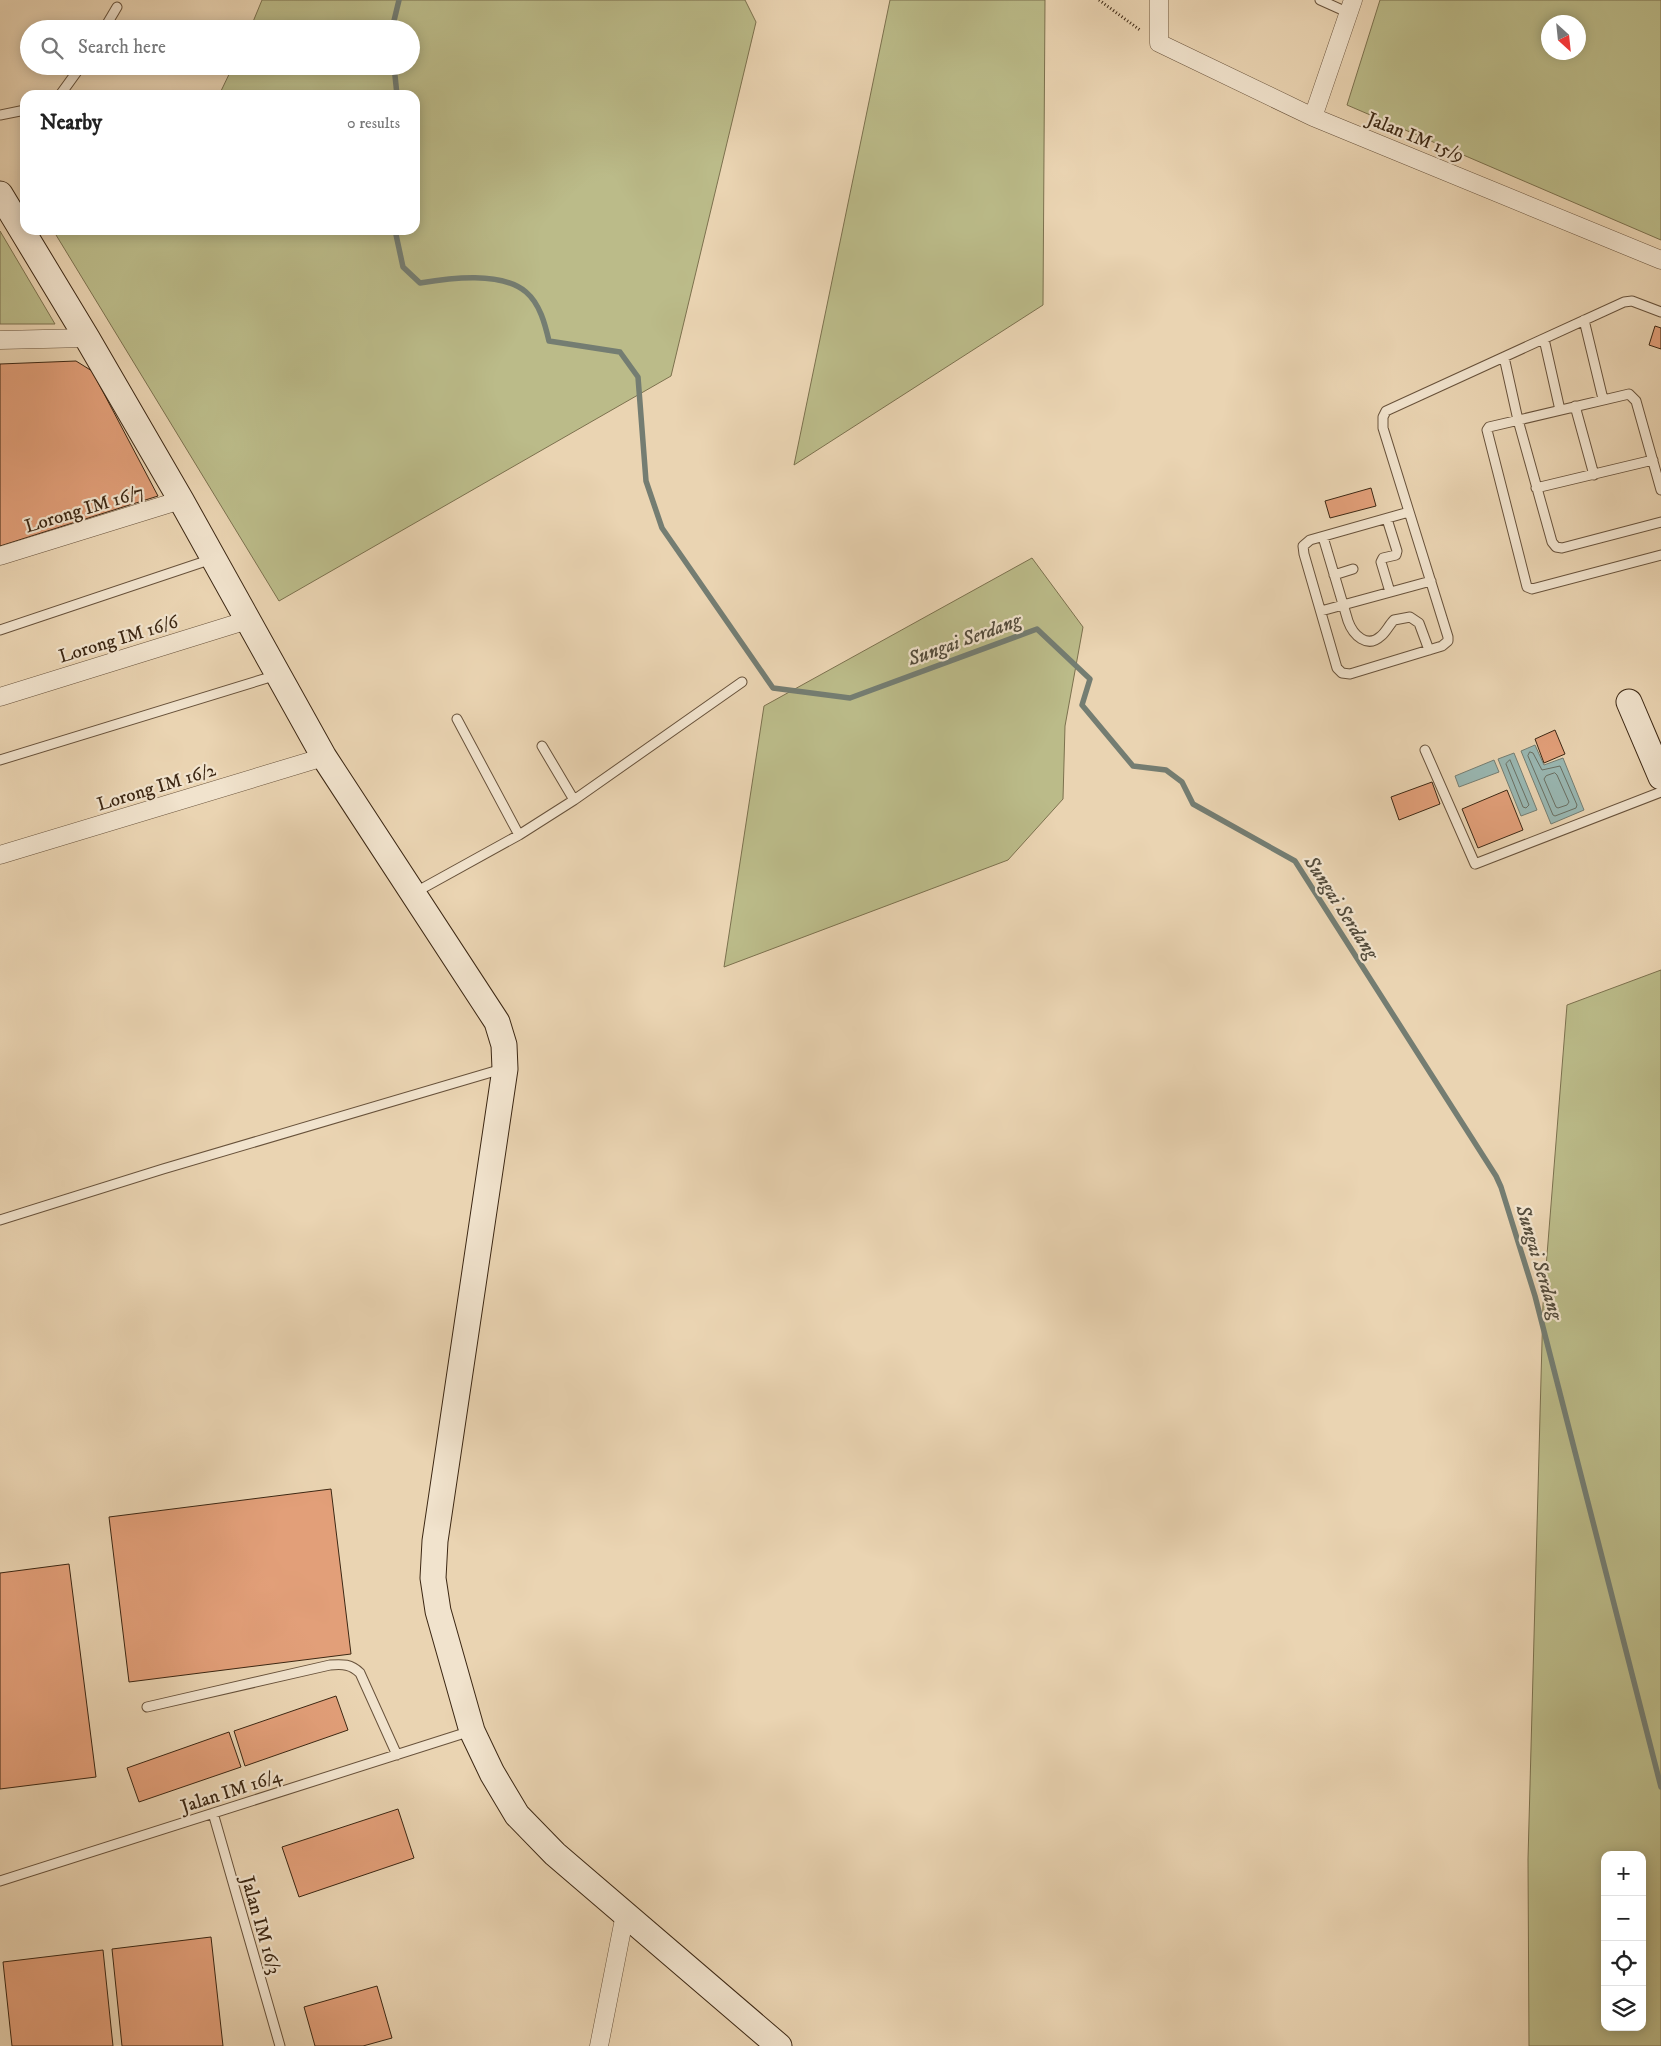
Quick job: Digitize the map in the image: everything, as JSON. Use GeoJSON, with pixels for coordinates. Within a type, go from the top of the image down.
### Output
{"type":"FeatureCollection","features":[{"type":"Feature","properties":{"kind":"street"},"geometry":{"type":"LineString","coordinates":[[1159,0],[1159,43]]}},
{"type":"Feature","properties":{"kind":"street"},"geometry":{"type":"LineString","coordinates":[[1313,117],[1351,6]]}},
{"type":"Feature","properties":{"kind":"street","name":"Jalan IM 15/9"},"geometry":{"type":"LineString","coordinates":[[1159,43],[1313,117],[1661,260]]}},
{"type":"Feature","properties":{"kind":"street"},"geometry":{"type":"LineString","coordinates":[[0,194],[20,227]]}},
{"type":"Feature","properties":{"kind":"street"},"geometry":{"type":"LineString","coordinates":[[25,235],[181,500],[324,757],[497,1022],[504,1045],[505,1069],[435,1541],[433,1578],[438,1611],[472,1731],[492,1773],[517,1816],[555,1854],[779,2046]]}},
{"type":"Feature","properties":{"kind":"street"},"geometry":{"type":"LineString","coordinates":[[0,340],[87,338]]}},
{"type":"Feature","properties":{"kind":"street","name":"Lorong IM 16/7"},"geometry":{"type":"LineString","coordinates":[[0,556],[181,500]]}},
{"type":"Feature","properties":{"kind":"street","name":"Lorong IM 16/6"},"geometry":{"type":"LineString","coordinates":[[0,697],[248,620]]}},
{"type":"Feature","properties":{"kind":"street"},"geometry":{"type":"LineString","coordinates":[[1629,702],[1661,777]]}},
{"type":"Feature","properties":{"kind":"street","name":"Lorong IM 16/2"},"geometry":{"type":"LineString","coordinates":[[0,855],[324,757]]}},
{"type":"Feature","properties":{"kind":"street"},"geometry":{"type":"LineString","coordinates":[[599,2046],[625,1914]]}},
{"type":"Feature","properties":{"kind":"lane"},"geometry":{"type":"LineString","coordinates":[[1320,0],[1351,6]]}},
{"type":"Feature","properties":{"kind":"lane"},"geometry":{"type":"LineString","coordinates":[[109,20],[117,7]]}},
{"type":"Feature","properties":{"kind":"lane"},"geometry":{"type":"LineString","coordinates":[[64,90],[74,75]]}},
{"type":"Feature","properties":{"kind":"lane"},"geometry":{"type":"LineString","coordinates":[[0,115],[20,111]]}},
{"type":"Feature","properties":{"kind":"lane"},"geometry":{"type":"LineString","coordinates":[[1409,512],[1306,542],[1303,550],[1338,668],[1342,673],[1350,674],[1442,646],[1448,641],[1384,428],[1383,417],[1386,411],[1584,320],[1632,301],[1661,312]]}},
{"type":"Feature","properties":{"kind":"lane"},"geometry":{"type":"LineString","coordinates":[[1584,320],[1603,399]]}},
{"type":"Feature","properties":{"kind":"lane"},"geometry":{"type":"LineString","coordinates":[[1544,339],[1560,410]]}},
{"type":"Feature","properties":{"kind":"lane"},"geometry":{"type":"LineString","coordinates":[[1504,357],[1518,420],[1552,542],[1559,548],[1661,522]]}},
{"type":"Feature","properties":{"kind":"lane"},"geometry":{"type":"LineString","coordinates":[[1661,490],[1635,398],[1626,394],[1489,427],[1487,430],[1527,588],[1532,589],[1661,555]]}},
{"type":"Feature","properties":{"kind":"lane"},"geometry":{"type":"LineString","coordinates":[[1575,406],[1594,474]]}},
{"type":"Feature","properties":{"kind":"lane"},"geometry":{"type":"LineString","coordinates":[[1536,488],[1653,460]]}},
{"type":"Feature","properties":{"kind":"lane"},"geometry":{"type":"LineString","coordinates":[[1388,519],[1397,551],[1396,554],[1383,558],[1381,562],[1390,592]]}},
{"type":"Feature","properties":{"kind":"lane"},"geometry":{"type":"LineString","coordinates":[[1323,537],[1351,629],[1358,638],[1363,640],[1374,639],[1381,636],[1394,620],[1410,617],[1419,623],[1429,650]]}},
{"type":"Feature","properties":{"kind":"lane"},"geometry":{"type":"LineString","coordinates":[[0,630],[212,558]]}},
{"type":"Feature","properties":{"kind":"lane"},"geometry":{"type":"LineString","coordinates":[[1334,574],[1353,569]]}},
{"type":"Feature","properties":{"kind":"lane"},"geometry":{"type":"LineString","coordinates":[[1321,611],[1430,581]]}},
{"type":"Feature","properties":{"kind":"lane"},"geometry":{"type":"LineString","coordinates":[[0,760],[278,675]]}},
{"type":"Feature","properties":{"kind":"lane"},"geometry":{"type":"LineString","coordinates":[[412,894],[519,835],[574,800],[742,682]]}},
{"type":"Feature","properties":{"kind":"lane"},"geometry":{"type":"LineString","coordinates":[[457,719],[519,835]]}},
{"type":"Feature","properties":{"kind":"lane"},"geometry":{"type":"LineString","coordinates":[[542,746],[574,800]]}},
{"type":"Feature","properties":{"kind":"lane"},"geometry":{"type":"LineString","coordinates":[[1425,750],[1475,864],[1661,792]]}},
{"type":"Feature","properties":{"kind":"lane"},"geometry":{"type":"LineString","coordinates":[[0,1220],[163,1169],[505,1069]]}},
{"type":"Feature","properties":{"kind":"lane"},"geometry":{"type":"LineString","coordinates":[[148,1707],[330,1665],[344,1664],[353,1666],[360,1673],[397,1754]]}},
{"type":"Feature","properties":{"kind":"lane","name":"Jalan IM 16/4"},"geometry":{"type":"LineString","coordinates":[[0,1881],[472,1731]]}},
{"type":"Feature","properties":{"kind":"lane","name":"Jalan IM 16/3"},"geometry":{"type":"LineString","coordinates":[[213,1813],[280,2046]]}},
{"type":"Feature","properties":{"kind":"path"},"geometry":{"type":"LineString","coordinates":[[1098,0],[1159,43]]}},
{"type":"Feature","properties":{"kind":"green space"},"geometry":{"type":"Polygon","coordinates":[[[262,0],[745,0],[756,22],[671,376],[279,601],[56,235],[420,235],[420,90],[221,90],[229,75],[420,75],[420,20],[254,20],[262,0]]]}},
{"type":"Feature","properties":{"kind":"green space"},"geometry":{"type":"Polygon","coordinates":[[[890,0],[1045,0],[1043,305],[794,465],[890,0]]]}},
{"type":"Feature","properties":{"kind":"green space"},"geometry":{"type":"Polygon","coordinates":[[[1380,0],[1661,0],[1661,240],[1347,105],[1380,0]]]}},
{"type":"Feature","properties":{"kind":"green space"},"geometry":{"type":"Polygon","coordinates":[[[0,231],[55,324],[0,324],[0,231]]]}},
{"type":"Feature","properties":{"kind":"green space"},"geometry":{"type":"Polygon","coordinates":[[[1032,558],[1083,627],[1065,726],[1063,799],[1008,860],[724,967],[764,706],[1032,558]]]}},
{"type":"Feature","properties":{"kind":"green space"},"geometry":{"type":"Polygon","coordinates":[[[1661,970],[1661,2046],[1529,2046],[1528,1859],[1543,1305],[1567,1005],[1661,970]]]}},
{"type":"Feature","properties":{"kind":"water"},"geometry":{"type":"Polygon","coordinates":[[[1535,745],[1544,765],[1563,758],[1584,810],[1551,824],[1521,751],[1535,745]]]}},
{"type":"Feature","properties":{"kind":"water"},"geometry":{"type":"Polygon","coordinates":[[[1514,753],[1537,810],[1521,816],[1498,759],[1514,753]]]}},
{"type":"Feature","properties":{"kind":"water"},"geometry":{"type":"Polygon","coordinates":[[[1494,760],[1499,772],[1459,787],[1455,776],[1494,760]]]}},
{"type":"Feature","properties":{"kind":"building"},"geometry":{"type":"Polygon","coordinates":[[[1655,326],[1661,328],[1661,349],[1649,345],[1655,326]]]}},
{"type":"Feature","properties":{"kind":"building"},"geometry":{"type":"Polygon","coordinates":[[[76,361],[92,371],[158,496],[0,546],[0,364],[76,361]]]}},
{"type":"Feature","properties":{"kind":"building"},"geometry":{"type":"Polygon","coordinates":[[[1371,488],[1376,506],[1330,518],[1325,501],[1371,488]]]}},
{"type":"Feature","properties":{"kind":"building"},"geometry":{"type":"Polygon","coordinates":[[[1555,730],[1565,754],[1544,763],[1535,739],[1555,730]]]}},
{"type":"Feature","properties":{"kind":"building"},"geometry":{"type":"Polygon","coordinates":[[[1432,782],[1440,804],[1399,820],[1391,797],[1432,782]]]}},
{"type":"Feature","properties":{"kind":"building"},"geometry":{"type":"Polygon","coordinates":[[[1507,790],[1523,830],[1478,848],[1462,809],[1507,790]]]}},
{"type":"Feature","properties":{"kind":"building"},"geometry":{"type":"Polygon","coordinates":[[[331,1489],[351,1654],[129,1682],[109,1517],[331,1489]]]}},
{"type":"Feature","properties":{"kind":"building"},"geometry":{"type":"Polygon","coordinates":[[[69,1564],[96,1777],[0,1789],[0,1573],[69,1564]]]}},
{"type":"Feature","properties":{"kind":"building"},"geometry":{"type":"Polygon","coordinates":[[[336,1696],[348,1730],[245,1766],[234,1731],[336,1696]]]}},
{"type":"Feature","properties":{"kind":"building"},"geometry":{"type":"Polygon","coordinates":[[[229,1732],[241,1767],[139,1802],[127,1768],[229,1732]]]}},
{"type":"Feature","properties":{"kind":"building"},"geometry":{"type":"Polygon","coordinates":[[[398,1809],[414,1858],[299,1897],[282,1847],[398,1809]]]}},
{"type":"Feature","properties":{"kind":"building"},"geometry":{"type":"Polygon","coordinates":[[[211,1937],[223,2046],[122,2046],[112,1949],[211,1937]]]}},
{"type":"Feature","properties":{"kind":"building"},"geometry":{"type":"Polygon","coordinates":[[[103,1950],[113,2046],[12,2046],[3,1962],[103,1950]]]}},
{"type":"Feature","properties":{"kind":"building"},"geometry":{"type":"Polygon","coordinates":[[[377,1986],[392,2038],[363,2046],[315,2046],[304,2007],[377,1986]]]}},
{"type":"Feature","properties":{"kind":"waterway","name":"Sungai Serdang"},"geometry":{"type":"LineString","coordinates":[[394,20],[399,0]]}},
{"type":"Feature","properties":{"kind":"waterway","name":"Sungai Serdang"},"geometry":{"type":"LineString","coordinates":[[395,75],[396,90]]}},
{"type":"Feature","properties":{"kind":"waterway","name":"Sungai Serdang"},"geometry":{"type":"LineString","coordinates":[[396,235],[403,267],[420,283],[446,279],[475,278],[503,281],[515,285],[526,292],[535,302],[546,328],[549,341],[620,352],[638,377],[646,481],[662,528],[773,688],[850,698],[1037,629],[1090,679],[1082,705],[1133,766],[1166,770],[1182,782],[1193,804],[1295,861],[1496,1176],[1501,1187],[1535,1296],[1661,1787]]}}]}
